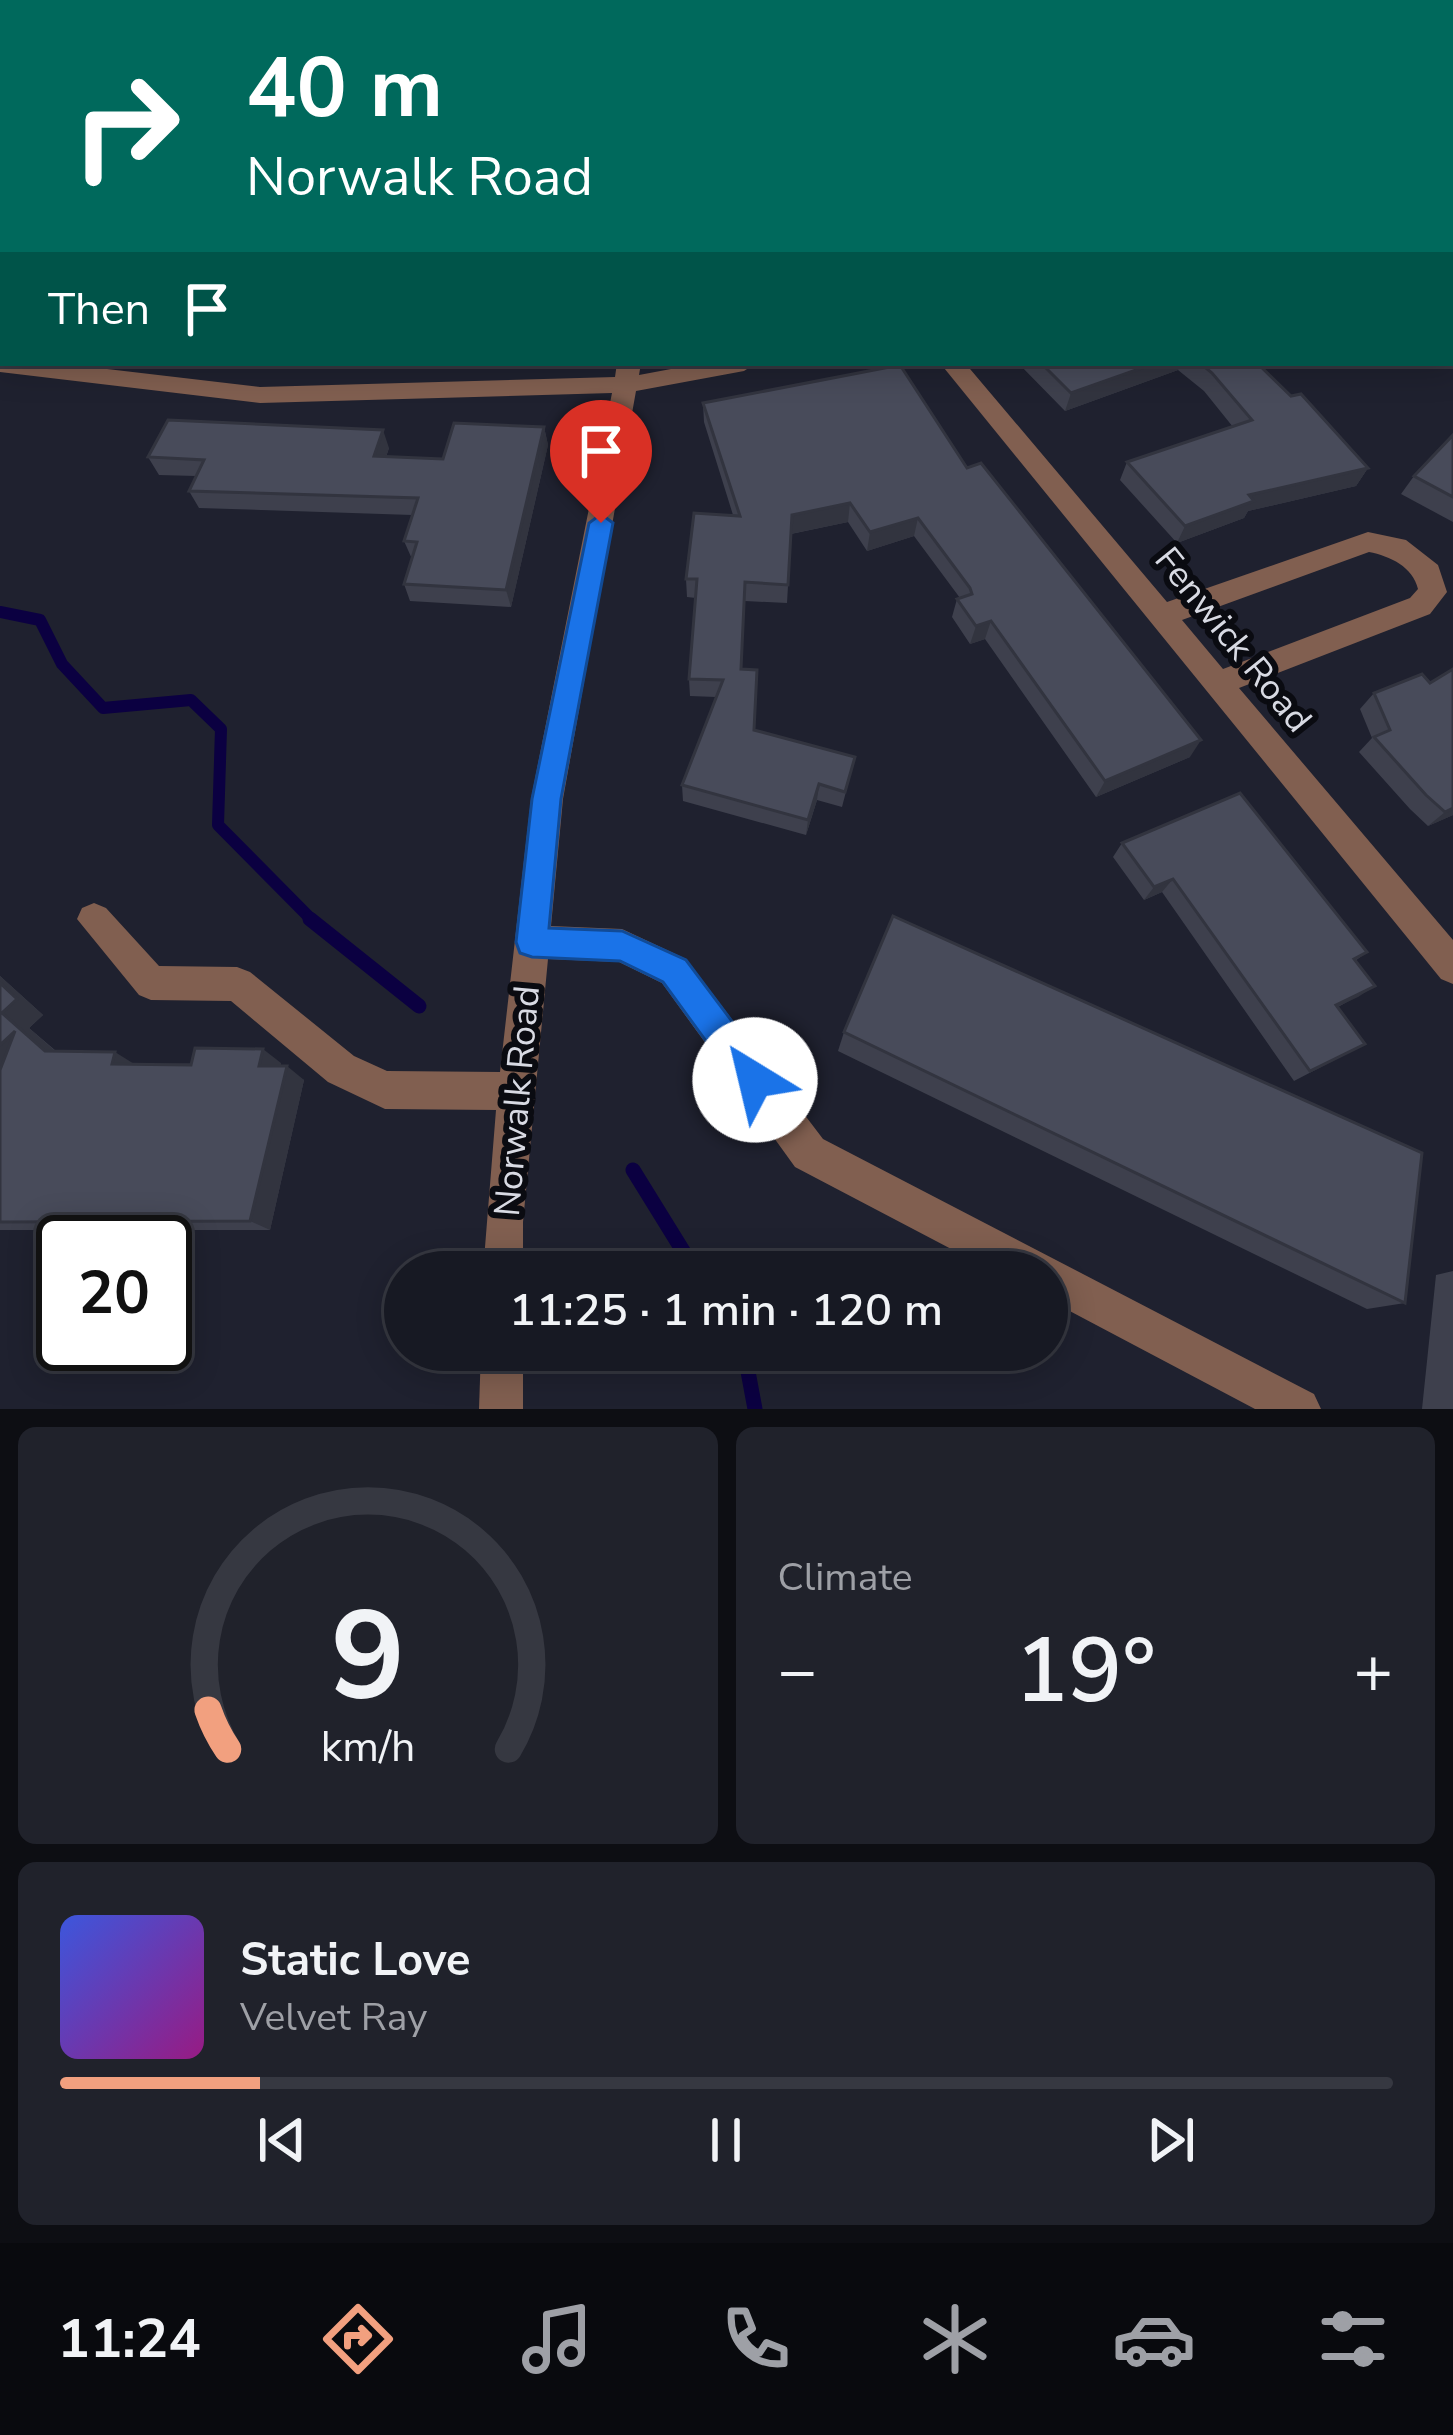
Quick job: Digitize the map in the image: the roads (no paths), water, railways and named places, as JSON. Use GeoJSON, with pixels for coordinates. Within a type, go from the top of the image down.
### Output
{"type":"FeatureCollection","features":[{"type":"Feature","properties":{"kind":"street"},"geometry":{"type":"LineString","coordinates":[[17,366],[260,395],[712,366]]}},
{"type":"Feature","properties":{"kind":"street","name":"Fenwick Road"},"geometry":{"type":"LineString","coordinates":[[955,366],[1453,967]]}},
{"type":"Feature","properties":{"kind":"street","name":"Norwalk Road"},"geometry":{"type":"LineString","coordinates":[[505,1251],[547,799],[628,374]]}},
{"type":"Feature","properties":{"kind":"street"},"geometry":{"type":"LineString","coordinates":[[1164,615],[1368,542],[1396,547],[1428,572],[1432,592],[1420,606],[1219,683]]}},
{"type":"Feature","properties":{"kind":"street"},"geometry":{"type":"LineString","coordinates":[[94,919],[152,983],[238,984],[340,1069],[385,1090],[516,1091]]}},
{"type":"Feature","properties":{"kind":"street"},"geometry":{"type":"LineString","coordinates":[[532,942],[622,946],[674,971],[808,1153],[996,1251]]}},
{"type":"Feature","properties":{"kind":"street"},"geometry":{"type":"LineString","coordinates":[[1068,1288],[1299,1409]]}},
{"type":"Feature","properties":{"kind":"street"},"geometry":{"type":"LineString","coordinates":[[501,1409],[502,1371]]}},
{"type":"Feature","properties":{"kind":"waterway"},"geometry":{"type":"LineString","coordinates":[[0,612],[40,620],[62,664],[103,708],[191,700],[221,729],[218,825],[314,922]]}},
{"type":"Feature","properties":{"kind":"waterway"},"geometry":{"type":"LineString","coordinates":[[310,919],[419,1006]]}},
{"type":"Feature","properties":{"kind":"waterway"},"geometry":{"type":"LineString","coordinates":[[633,1170],[683,1251]]}},
{"type":"Feature","properties":{"kind":"waterway"},"geometry":{"type":"LineString","coordinates":[[748,1371],[755,1409]]}}]}
